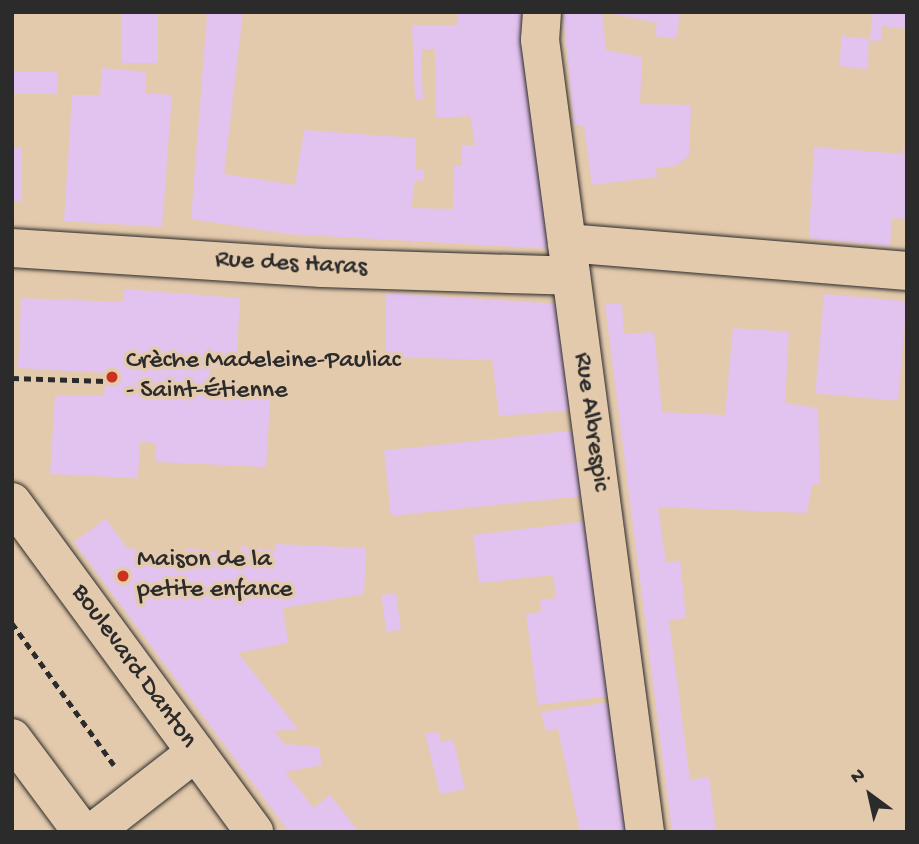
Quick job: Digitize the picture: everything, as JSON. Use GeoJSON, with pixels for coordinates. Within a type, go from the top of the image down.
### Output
{"type":"FeatureCollection","features":[{"type":"Feature","properties":{"kind":"street","name":"Rue Albrespic"},"geometry":{"type":"LineString","coordinates":[[542,12],[540,40],[645,832]]}},
{"type":"Feature","properties":{"kind":"street","name":"Rue des Haras"},"geometry":{"type":"LineString","coordinates":[[12,248],[321,268],[569,259],[907,271]]}},
{"type":"Feature","properties":{"kind":"street","name":"Boulevard Danton"},"geometry":{"type":"LineString","coordinates":[[12,502],[254,832]]}},
{"type":"Feature","properties":{"kind":"street"},"geometry":{"type":"LineString","coordinates":[[12,738],[82,832]]}},
{"type":"Feature","properties":{"kind":"street"},"geometry":{"type":"LineString","coordinates":[[93,832],[196,752]]}},
{"type":"Feature","properties":{"kind":"path"},"geometry":{"type":"LineString","coordinates":[[12,378],[106,381]]}},
{"type":"Feature","properties":{"kind":"path"},"geometry":{"type":"LineString","coordinates":[[12,623],[137,798]]}},
{"type":"Feature","properties":{"kind":"building"},"geometry":{"type":"Polygon","coordinates":[[[121,12],[158,12],[158,63],[121,63],[121,12]]]}},
{"type":"Feature","properties":{"kind":"building"},"geometry":{"type":"Polygon","coordinates":[[[199,12],[243,12],[224,174],[295,185],[304,130],[416,138],[416,170],[424,170],[423,181],[415,180],[411,208],[453,209],[454,166],[461,166],[462,145],[475,145],[470,116],[436,118],[435,49],[421,49],[423,99],[415,99],[412,25],[458,25],[458,12],[524,12],[554,249],[288,234],[191,219],[207,15],[199,12]]]}},
{"type":"Feature","properties":{"kind":"building"},"geometry":{"type":"Polygon","coordinates":[[[563,12],[602,12],[606,50],[642,57],[640,104],[691,105],[689,156],[676,166],[656,168],[657,177],[592,185],[584,127],[574,124],[563,12]]]}},
{"type":"Feature","properties":{"kind":"building"},"geometry":{"type":"Polygon","coordinates":[[[604,12],[680,12],[676,39],[655,36],[657,23],[604,12]]]}},
{"type":"Feature","properties":{"kind":"building"},"geometry":{"type":"Polygon","coordinates":[[[872,12],[907,13],[907,29],[882,26],[881,41],[869,40],[867,69],[839,66],[842,36],[870,39],[872,12]]]}},
{"type":"Feature","properties":{"kind":"building"},"geometry":{"type":"Polygon","coordinates":[[[102,68],[146,72],[145,93],[172,95],[162,227],[64,221],[72,95],[100,95],[102,68]]]}},
{"type":"Feature","properties":{"kind":"building"},"geometry":{"type":"Polygon","coordinates":[[[12,72],[57,72],[57,94],[12,94],[12,72]]]}},
{"type":"Feature","properties":{"kind":"building"},"geometry":{"type":"Polygon","coordinates":[[[904,141],[907,219],[892,218],[890,246],[809,238],[814,147],[902,154],[904,141]]]}},
{"type":"Feature","properties":{"kind":"building"},"geometry":{"type":"Polygon","coordinates":[[[12,148],[22,148],[22,201],[12,201],[12,148]]]}},
{"type":"Feature","properties":{"kind":"building"},"geometry":{"type":"Polygon","coordinates":[[[124,289],[240,298],[236,368],[211,367],[209,384],[271,387],[266,467],[155,462],[156,443],[140,442],[138,478],[50,474],[55,395],[104,396],[106,373],[18,368],[21,298],[123,302],[124,289]]]}},
{"type":"Feature","properties":{"kind":"building"},"geometry":{"type":"Polygon","coordinates":[[[386,293],[561,304],[575,410],[499,416],[492,360],[386,357],[386,293]]]}},
{"type":"Feature","properties":{"kind":"building"},"geometry":{"type":"Polygon","coordinates":[[[824,294],[907,301],[898,401],[815,394],[824,294]]]}},
{"type":"Feature","properties":{"kind":"building"},"geometry":{"type":"Polygon","coordinates":[[[605,304],[622,304],[624,334],[654,332],[662,412],[725,415],[733,328],[789,332],[785,403],[818,408],[820,483],[812,485],[807,513],[658,507],[666,563],[680,560],[686,618],[669,620],[690,780],[709,777],[716,832],[672,832],[605,304]]]}},
{"type":"Feature","properties":{"kind":"building"},"geometry":{"type":"Polygon","coordinates":[[[578,430],[585,496],[391,516],[384,450],[578,430]]]}},
{"type":"Feature","properties":{"kind":"building"},"geometry":{"type":"Polygon","coordinates":[[[106,519],[127,548],[180,556],[189,548],[240,556],[241,546],[276,551],[276,544],[366,548],[364,594],[283,608],[288,643],[238,653],[298,729],[274,731],[284,744],[319,747],[322,765],[285,772],[314,808],[330,795],[359,832],[289,832],[74,542],[106,519]]]}},
{"type":"Feature","properties":{"kind":"building"},"geometry":{"type":"Polygon","coordinates":[[[589,521],[610,696],[538,705],[526,614],[541,612],[540,600],[556,598],[553,575],[479,583],[473,535],[589,521]]]}},
{"type":"Feature","properties":{"kind":"building"},"geometry":{"type":"Polygon","coordinates":[[[396,593],[401,630],[386,632],[381,595],[396,593]]]}},
{"type":"Feature","properties":{"kind":"building"},"geometry":{"type":"Polygon","coordinates":[[[611,702],[629,832],[580,832],[558,729],[546,731],[541,712],[611,702]]]}},
{"type":"Feature","properties":{"kind":"building"},"geometry":{"type":"Polygon","coordinates":[[[438,732],[441,742],[453,740],[465,789],[440,794],[425,733],[438,732]]]}},
{"type":"Feature","properties":{"kind":"place","name":"Crèche Madeleine-Pauliac - Saint-Étienne"},"geometry":{"type":"Point","coordinates":[112,377]}},
{"type":"Feature","properties":{"kind":"place","name":"Maison de la petite enfance"},"geometry":{"type":"Point","coordinates":[123,576]}}]}
